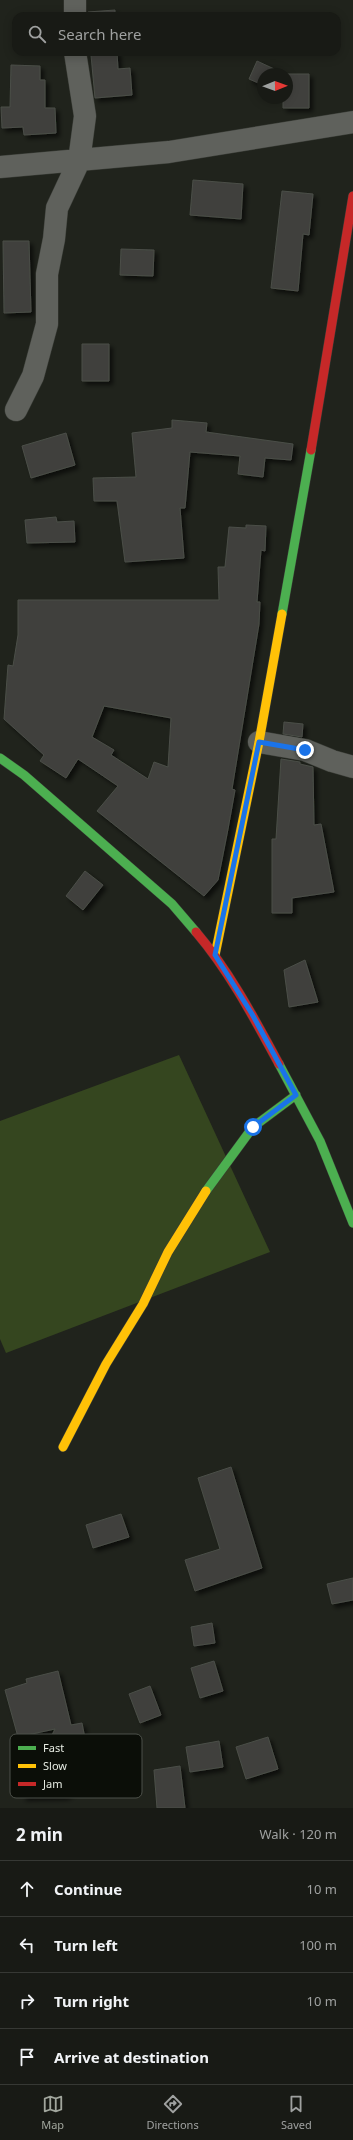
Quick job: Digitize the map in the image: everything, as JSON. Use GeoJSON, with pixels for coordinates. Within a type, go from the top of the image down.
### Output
{"type":"FeatureCollection","features":[{"type":"Feature","properties":{"kind":"street"},"geometry":{"type":"LineString","coordinates":[[75,0],[75,12]]}},
{"type":"Feature","properties":{"kind":"street"},"geometry":{"type":"LineString","coordinates":[[16,410],[33,376],[47,324],[47,274],[54,239],[57,208],[79,162],[85,116],[76,56]]}},
{"type":"Feature","properties":{"kind":"street"},"geometry":{"type":"LineString","coordinates":[[0,167],[79,162],[169,152],[353,122]]}},
{"type":"Feature","properties":{"kind":"street"},"geometry":{"type":"LineString","coordinates":[[215,955],[259,742],[305,487],[353,196]]}},
{"type":"Feature","properties":{"kind":"street"},"geometry":{"type":"LineString","coordinates":[[259,742],[305,750],[332,761],[353,767]]}},
{"type":"Feature","properties":{"kind":"street"},"geometry":{"type":"LineString","coordinates":[[0,758],[24,775],[172,904],[215,955],[252,1014],[296,1095],[320,1142],[353,1223]]}},
{"type":"Feature","properties":{"kind":"street"},"geometry":{"type":"LineString","coordinates":[[63,1447],[106,1364],[143,1304],[168,1252],[201,1199],[253,1127],[296,1095]]}},
{"type":"Feature","properties":{"kind":"green space"},"geometry":{"type":"Polygon","coordinates":[[[179,1055],[270,1252],[6,1353],[0,1339],[0,1121],[179,1055]]]}},
{"type":"Feature","properties":{"kind":"building"},"geometry":{"type":"Polygon","coordinates":[[[115,10],[115,12],[88,12],[115,10]]]}},
{"type":"Feature","properties":{"kind":"building"},"geometry":{"type":"Polygon","coordinates":[[[91,56],[117,56],[118,69],[130,68],[132,95],[95,98],[91,56]]]}},
{"type":"Feature","properties":{"kind":"building"},"geometry":{"type":"Polygon","coordinates":[[[257,61],[272,68],[257,68],[257,82],[249,79],[257,61]]]}},
{"type":"Feature","properties":{"kind":"building"},"geometry":{"type":"Polygon","coordinates":[[[11,65],[40,66],[40,80],[45,80],[45,108],[55,108],[56,133],[24,135],[23,127],[2,128],[1,107],[10,107],[11,65]]]}},
{"type":"Feature","properties":{"kind":"building"},"geometry":{"type":"Polygon","coordinates":[[[293,74],[309,74],[309,108],[283,108],[283,104],[293,104],[293,74]]]}},
{"type":"Feature","properties":{"kind":"building"},"geometry":{"type":"Polygon","coordinates":[[[193,180],[243,184],[241,219],[190,215],[193,180]]]}},
{"type":"Feature","properties":{"kind":"building"},"geometry":{"type":"Polygon","coordinates":[[[282,191],[313,194],[309,235],[303,234],[298,291],[271,288],[282,191]]]}},
{"type":"Feature","properties":{"kind":"building"},"geometry":{"type":"Polygon","coordinates":[[[3,241],[29,241],[31,312],[4,313],[3,241]]]}},
{"type":"Feature","properties":{"kind":"building"},"geometry":{"type":"Polygon","coordinates":[[[121,249],[154,250],[153,276],[120,275],[121,249]]]}},
{"type":"Feature","properties":{"kind":"building"},"geometry":{"type":"Polygon","coordinates":[[[82,344],[109,344],[109,381],[82,381],[82,344]]]}},
{"type":"Feature","properties":{"kind":"building"},"geometry":{"type":"Polygon","coordinates":[[[172,420],[207,423],[206,432],[293,444],[291,460],[265,458],[263,477],[238,474],[240,456],[190,452],[185,508],[180,508],[184,558],[125,562],[117,501],[94,501],[93,478],[136,477],[132,433],[172,428],[172,420]]]}},
{"type":"Feature","properties":{"kind":"building"},"geometry":{"type":"Polygon","coordinates":[[[66,433],[75,465],[31,478],[22,446],[66,433]]]}},
{"type":"Feature","properties":{"kind":"building"},"geometry":{"type":"Polygon","coordinates":[[[56,517],[57,522],[74,521],[75,542],[27,543],[25,520],[56,517]]]}},
{"type":"Feature","properties":{"kind":"building"},"geometry":{"type":"Polygon","coordinates":[[[246,525],[266,526],[265,551],[261,550],[257,602],[260,602],[259,624],[232,789],[235,790],[218,880],[204,896],[97,811],[118,786],[78,759],[66,778],[40,761],[44,755],[4,719],[8,665],[13,666],[18,635],[18,600],[219,600],[218,567],[225,567],[229,527],[246,528],[246,525]],[[104,706],[92,737],[114,750],[111,755],[148,779],[154,762],[168,767],[171,718],[104,706]]]}},
{"type":"Feature","properties":{"kind":"building"},"geometry":{"type":"Polygon","coordinates":[[[284,722],[303,724],[302,737],[283,734],[284,722]]]}},
{"type":"Feature","properties":{"kind":"building"},"geometry":{"type":"Polygon","coordinates":[[[281,759],[300,762],[300,764],[313,767],[314,825],[321,824],[334,892],[292,898],[292,913],[272,913],[272,839],[276,839],[281,759]]]}},
{"type":"Feature","properties":{"kind":"building"},"geometry":{"type":"Polygon","coordinates":[[[85,871],[103,885],[83,910],[66,896],[85,871]]]}},
{"type":"Feature","properties":{"kind":"building"},"geometry":{"type":"Polygon","coordinates":[[[305,960],[318,1002],[289,1007],[284,970],[305,960]]]}},
{"type":"Feature","properties":{"kind":"building"},"geometry":{"type":"Polygon","coordinates":[[[231,1467],[262,1568],[195,1591],[185,1560],[220,1549],[198,1478],[231,1467]]]}},
{"type":"Feature","properties":{"kind":"building"},"geometry":{"type":"Polygon","coordinates":[[[121,1514],[129,1537],[93,1548],[86,1525],[121,1514]]]}},
{"type":"Feature","properties":{"kind":"building"},"geometry":{"type":"Polygon","coordinates":[[[353,1578],[353,1600],[332,1604],[327,1584],[353,1578]]]}},
{"type":"Feature","properties":{"kind":"building"},"geometry":{"type":"Polygon","coordinates":[[[212,1623],[215,1643],[194,1646],[191,1627],[212,1623]]]}},
{"type":"Feature","properties":{"kind":"building"},"geometry":{"type":"Polygon","coordinates":[[[214,1661],[223,1691],[200,1698],[191,1668],[214,1661]]]}},
{"type":"Feature","properties":{"kind":"building"},"geometry":{"type":"Polygon","coordinates":[[[58,1671],[71,1725],[82,1723],[84,1734],[53,1734],[55,1729],[32,1734],[17,1734],[5,1690],[27,1683],[26,1679],[58,1671]]]}},
{"type":"Feature","properties":{"kind":"building"},"geometry":{"type":"Polygon","coordinates":[[[150,1686],[161,1715],[140,1723],[129,1694],[150,1686]]]}},
{"type":"Feature","properties":{"kind":"building"},"geometry":{"type":"Polygon","coordinates":[[[268,1737],[278,1769],[246,1779],[236,1747],[268,1737]]]}},
{"type":"Feature","properties":{"kind":"building"},"geometry":{"type":"Polygon","coordinates":[[[219,1741],[223,1767],[190,1772],[186,1747],[219,1741]]]}},
{"type":"Feature","properties":{"kind":"building"},"geometry":{"type":"Polygon","coordinates":[[[180,1766],[185,1808],[157,1808],[154,1770],[180,1766]]]}},
{"type":"Feature","properties":{"kind":"traffic: fast"},"geometry":{"type":"LineString","coordinates":[[282,614],[311,450]]}},
{"type":"Feature","properties":{"kind":"traffic: fast"},"geometry":{"type":"LineString","coordinates":[[0,758],[24,775],[172,904],[196,932]]}},
{"type":"Feature","properties":{"kind":"traffic: fast"},"geometry":{"type":"LineString","coordinates":[[279,1064],[320,1141],[353,1223]]}},
{"type":"Feature","properties":{"kind":"traffic: fast"},"geometry":{"type":"LineString","coordinates":[[206,1191],[253,1127],[296,1095]]}},
{"type":"Feature","properties":{"kind":"traffic: slow"},"geometry":{"type":"LineString","coordinates":[[215,955],[259,742],[282,614]]}},
{"type":"Feature","properties":{"kind":"traffic: slow"},"geometry":{"type":"LineString","coordinates":[[63,1447],[106,1364],[143,1304],[168,1252],[206,1191]]}},
{"type":"Feature","properties":{"kind":"traffic: jam"},"geometry":{"type":"LineString","coordinates":[[311,450],[353,196]]}},
{"type":"Feature","properties":{"kind":"traffic: jam"},"geometry":{"type":"LineString","coordinates":[[196,932],[231,979],[279,1064]]}},
{"type":"Feature","properties":{"kind":"route"},"geometry":{"type":"LineString","coordinates":[[253,1127],[296,1095],[252,1014],[215,955],[259,742],[305,750]]}}]}
